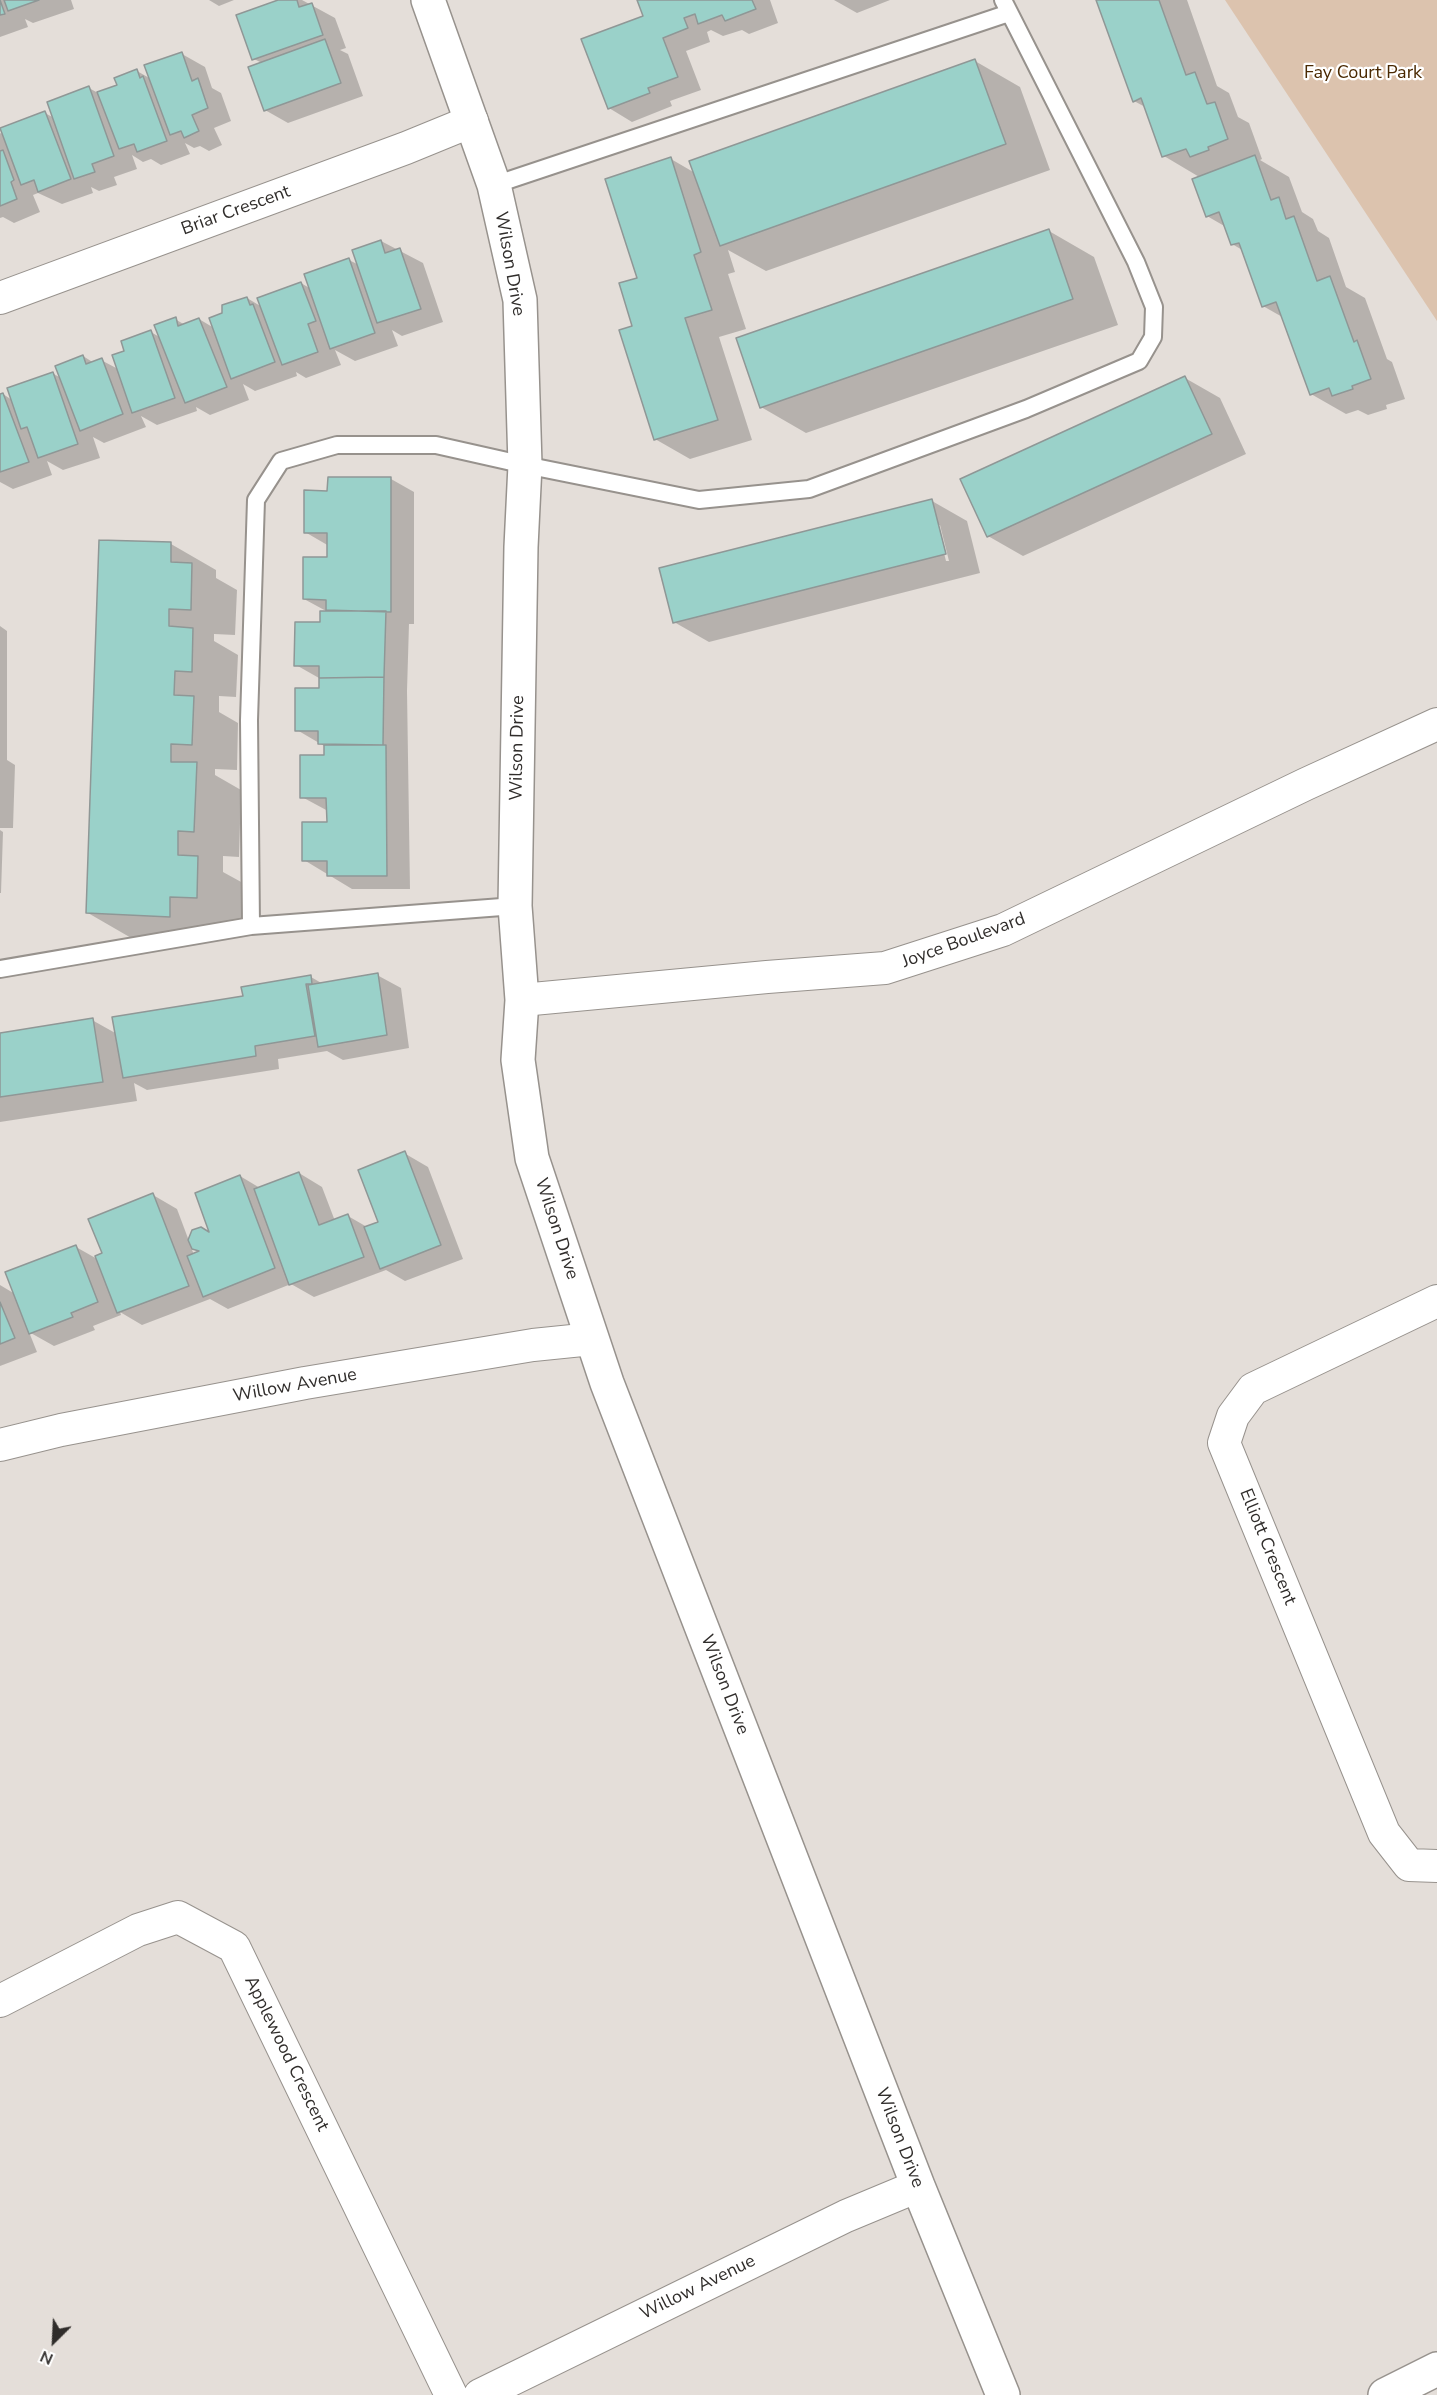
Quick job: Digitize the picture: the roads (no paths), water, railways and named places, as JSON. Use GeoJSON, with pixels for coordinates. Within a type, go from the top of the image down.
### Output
{"type":"FeatureCollection","features":[{"type":"Feature","properties":{"kind":"street","name":"Wilson Drive"},"geometry":{"type":"LineString","coordinates":[[428,0],[494,185],[520,300],[525,465],[521,547],[516,906],[522,1000],[518,1060],[532,1158],[592,1339],[918,2186],[1003,2395]]}},
{"type":"Feature","properties":{"kind":"street","name":"Briar Crescent"},"geometry":{"type":"LineString","coordinates":[[0,298],[406,148],[472,121]]}},
{"type":"Feature","properties":{"kind":"street","name":"Joyce Boulevard"},"geometry":{"type":"LineString","coordinates":[[522,1000],[767,976],[885,968],[1003,930],[1306,784],[1437,724]]}},
{"type":"Feature","properties":{"kind":"street","name":"Elliott Crescent"},"geometry":{"type":"LineString","coordinates":[[1437,1301],[1253,1389],[1233,1416],[1224,1443],[1384,1833],[1409,1865],[1437,1866]]}},
{"type":"Feature","properties":{"kind":"street","name":"Willow Avenue"},"geometry":{"type":"LineString","coordinates":[[0,1445],[61,1430],[305,1383],[533,1345],[592,1339]]}},
{"type":"Feature","properties":{"kind":"street","name":"Applewood Crescent"},"geometry":{"type":"LineString","coordinates":[[0,2001],[138,1930],[178,1917],[234,1947],[451,2395]]}},
{"type":"Feature","properties":{"kind":"street","name":"Willow Avenue"},"geometry":{"type":"LineString","coordinates":[[480,2395],[846,2216],[918,2186]]}},
{"type":"Feature","properties":{"kind":"street"},"geometry":{"type":"LineString","coordinates":[[1385,2395],[1437,2369]]}},
{"type":"Feature","properties":{"kind":"lane"},"geometry":{"type":"LineString","coordinates":[[251,926],[249,720],[256,500],[281,461],[337,446],[436,445],[699,500],[810,489],[1026,409],[1140,360],[1153,337],[1154,307],[1136,262],[1006,6],[494,185]]}},
{"type":"Feature","properties":{"kind":"lane"},"geometry":{"type":"LineString","coordinates":[[0,969],[251,926],[516,906]]}},
{"type":"Feature","properties":{"kind":"park label","name":"Fay Court Park"},"geometry":{"type":"Point","coordinates":[1363,74]}}]}
